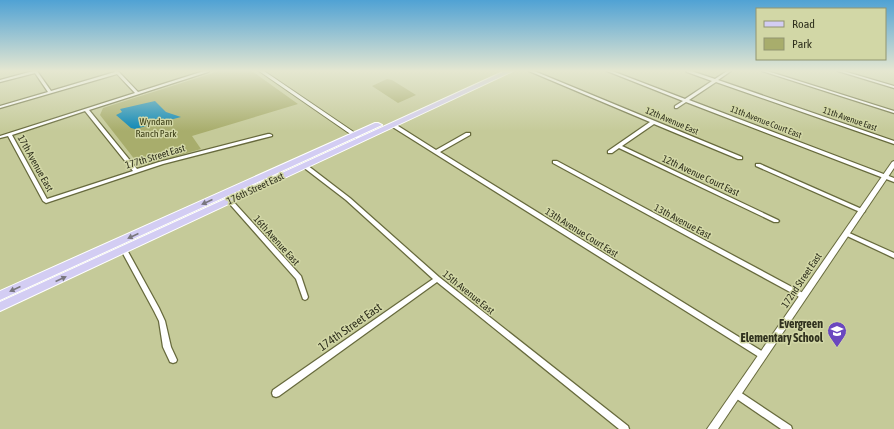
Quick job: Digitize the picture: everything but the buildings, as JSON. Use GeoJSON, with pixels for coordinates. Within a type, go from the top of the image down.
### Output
{"type":"FeatureCollection","features":[{"type":"Feature","properties":{"kind":"main road","name":"176th Street East"},"geometry":{"type":"LineString","coordinates":[[0,296],[172,222],[358,137],[453,91]]}},
{"type":"Feature","properties":{"kind":"main road","name":"176th Street East"},"geometry":{"type":"LineString","coordinates":[[0,306],[124,250],[172,222],[229,200],[305,166],[358,137],[393,125],[467,91]]}},
{"type":"Feature","properties":{"kind":"main road"},"geometry":{"type":"LineString","coordinates":[[393,125],[395,121],[436,102],[440,97]]}},
{"type":"Feature","properties":{"kind":"street"},"geometry":{"type":"LineString","coordinates":[[0,107],[53,91]]}},
{"type":"Feature","properties":{"kind":"street"},"geometry":{"type":"LineString","coordinates":[[0,137],[143,91]]}},
{"type":"Feature","properties":{"kind":"street"},"geometry":{"type":"LineString","coordinates":[[290,91],[358,137]]}},
{"type":"Feature","properties":{"kind":"street","name":"12th Avenue East"},"geometry":{"type":"LineString","coordinates":[[579,91],[740,158]]}},
{"type":"Feature","properties":{"kind":"street","name":"11th Avenue Court East"},"geometry":{"type":"LineString","coordinates":[[663,91],[894,180]]}},
{"type":"Feature","properties":{"kind":"street"},"geometry":{"type":"LineString","coordinates":[[676,107],[700,91]]}},
{"type":"Feature","properties":{"kind":"street","name":"11th Avenue East"},"geometry":{"type":"LineString","coordinates":[[747,91],[894,143]]}},
{"type":"Feature","properties":{"kind":"street"},"geometry":{"type":"LineString","coordinates":[[827,91],[894,112]]}},
{"type":"Feature","properties":{"kind":"street"},"geometry":{"type":"LineString","coordinates":[[86,109],[136,171]]}},
{"type":"Feature","properties":{"kind":"street"},"geometry":{"type":"LineString","coordinates":[[610,152],[653,122]]}},
{"type":"Feature","properties":{"kind":"street","name":"13th Avenue Court East"},"geometry":{"type":"LineString","coordinates":[[393,125],[762,355]]}},
{"type":"Feature","properties":{"kind":"street","name":"17th Avenue East"},"geometry":{"type":"LineString","coordinates":[[9,134],[46,201]]}},
{"type":"Feature","properties":{"kind":"street"},"geometry":{"type":"LineString","coordinates":[[436,152],[468,134]]}},
{"type":"Feature","properties":{"kind":"street","name":"177th Street East"},"geometry":{"type":"LineString","coordinates":[[46,201],[174,159],[270,135]]}},
{"type":"Feature","properties":{"kind":"street","name":"12th Avenue Court East"},"geometry":{"type":"LineString","coordinates":[[619,146],[776,221]]}},
{"type":"Feature","properties":{"kind":"street","name":"13th Avenue East"},"geometry":{"type":"LineString","coordinates":[[555,162],[803,296]]}},
{"type":"Feature","properties":{"kind":"street","name":"172nd Street East"},"geometry":{"type":"LineString","coordinates":[[712,429],[847,234],[894,163]]}},
{"type":"Feature","properties":{"kind":"street"},"geometry":{"type":"LineString","coordinates":[[758,165],[862,211]]}},
{"type":"Feature","properties":{"kind":"street","name":"15th Avenue East"},"geometry":{"type":"LineString","coordinates":[[305,166],[348,199],[437,279],[625,429]]}},
{"type":"Feature","properties":{"kind":"street","name":"16th Avenue East"},"geometry":{"type":"LineString","coordinates":[[229,200],[299,278],[304,296]]}},
{"type":"Feature","properties":{"kind":"street"},"geometry":{"type":"LineString","coordinates":[[847,234],[894,256]]}},
{"type":"Feature","properties":{"kind":"street"},"geometry":{"type":"LineString","coordinates":[[124,250],[162,321],[167,347],[173,360]]}},
{"type":"Feature","properties":{"kind":"street","name":"174th Street East"},"geometry":{"type":"LineString","coordinates":[[276,392],[437,279]]}},
{"type":"Feature","properties":{"kind":"street"},"geometry":{"type":"LineString","coordinates":[[737,394],[788,429]]}},
{"type":"Feature","properties":{"kind":"green space","name":"Wyndam Ranch Park"},"geometry":{"type":"Polygon","coordinates":[[[156,91],[280,91],[298,104],[192,136],[201,149],[145,165],[139,165],[100,115],[103,108],[156,91]]]}},
{"type":"Feature","properties":{"kind":"green space"},"geometry":{"type":"Polygon","coordinates":[[[380,91],[410,91],[416,95],[398,103],[380,91]]]}},
{"type":"Feature","properties":{"kind":"water"},"geometry":{"type":"Polygon","coordinates":[[[155,101],[166,112],[181,117],[135,129],[131,128],[116,115],[122,112],[120,109],[155,101]]]}},
{"type":"Feature","properties":{"kind":"place","name":"Evergreen Elementary School"},"geometry":{"type":"Point","coordinates":[837,348]}}]}
